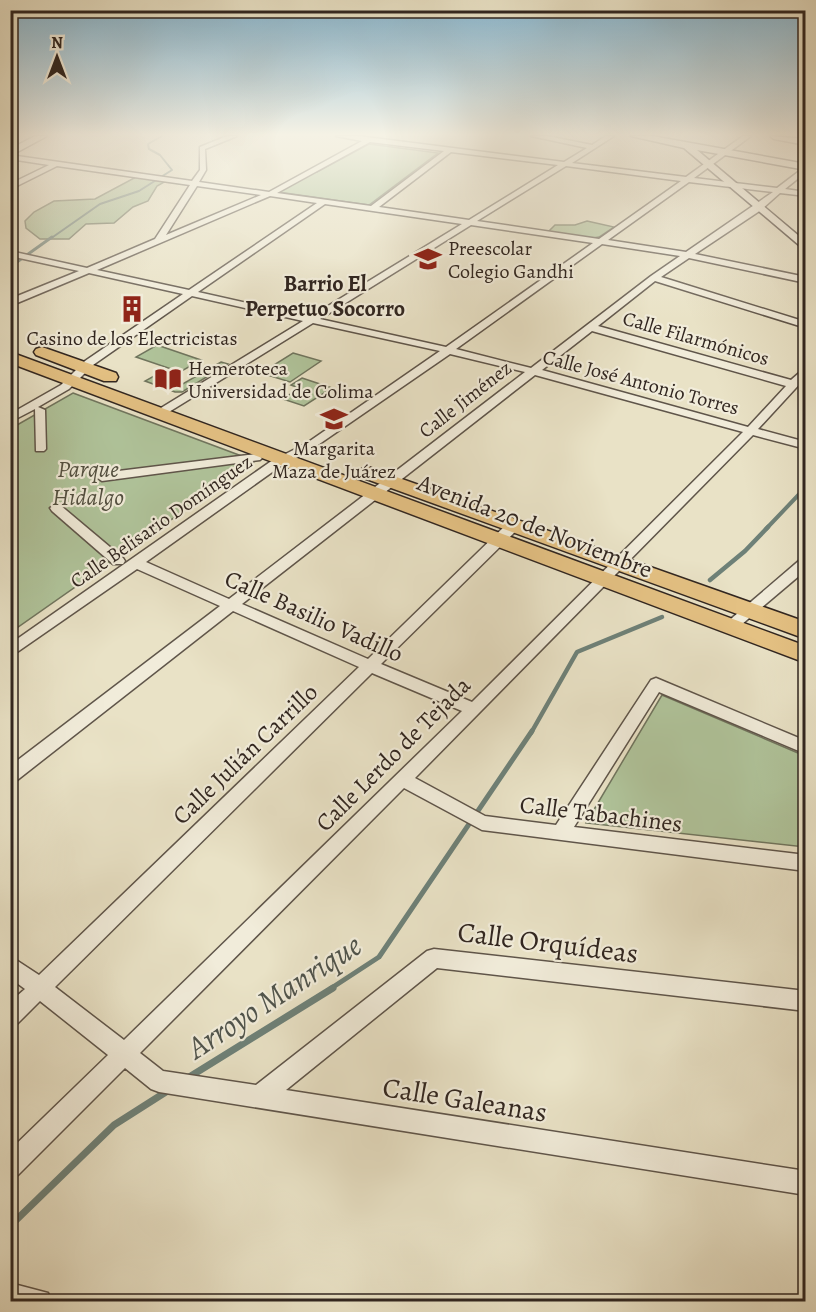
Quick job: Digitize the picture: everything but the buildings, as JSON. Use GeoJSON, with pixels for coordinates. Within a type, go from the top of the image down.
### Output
{"type":"FeatureCollection","features":[{"type":"Feature","properties":{"kind":"main road"},"geometry":{"type":"LineString","coordinates":[[750,197],[806,237]]}},
{"type":"Feature","properties":{"kind":"main road"},"geometry":{"type":"LineString","coordinates":[[754,197],[806,248]]}},
{"type":"Feature","properties":{"kind":"main road","name":"Avenida 20 de Noviembre"},"geometry":{"type":"LineString","coordinates":[[10,340],[160,413],[284,459],[383,488],[506,533],[618,564],[806,631]]}},
{"type":"Feature","properties":{"kind":"main road","name":"Avenida 20 de Noviembre"},"geometry":{"type":"LineString","coordinates":[[10,357],[178,402],[302,450],[383,488]]}},
{"type":"Feature","properties":{"kind":"main road","name":"Avenida 20 de Noviembre"},"geometry":{"type":"LineString","coordinates":[[506,533],[602,579],[806,655]]}},
{"type":"Feature","properties":{"kind":"street"},"geometry":{"type":"LineString","coordinates":[[158,241],[187,197]]}},
{"type":"Feature","properties":{"kind":"street"},"geometry":{"type":"LineString","coordinates":[[10,303],[264,197]]}},
{"type":"Feature","properties":{"kind":"street"},"geometry":{"type":"LineString","coordinates":[[296,197],[687,255],[806,280]]}},
{"type":"Feature","properties":{"kind":"street"},"geometry":{"type":"LineString","coordinates":[[374,208],[388,197]]}},
{"type":"Feature","properties":{"kind":"street"},"geometry":{"type":"LineString","coordinates":[[160,413],[513,197]]}},
{"type":"Feature","properties":{"kind":"street","name":"Calle Belisario Domínguez"},"geometry":{"type":"LineString","coordinates":[[10,652],[284,459],[302,450],[394,389],[661,197]]}},
{"type":"Feature","properties":{"kind":"street","name":"Calle Jiménez"},"geometry":{"type":"LineString","coordinates":[[10,776],[654,278],[772,197]]}},
{"type":"Feature","properties":{"kind":"street"},"geometry":{"type":"LineString","coordinates":[[10,419],[65,387],[78,374],[325,201]]}},
{"type":"Feature","properties":{"kind":"street","name":"Calle José Antonio Torres"},"geometry":{"type":"LineString","coordinates":[[10,253],[447,350],[533,371],[806,447]]}},
{"type":"Feature","properties":{"kind":"street"},"geometry":{"type":"LineString","coordinates":[[654,278],[806,325]]}},
{"type":"Feature","properties":{"kind":"street","name":"Calle Filarmónicos"},"geometry":{"type":"LineString","coordinates":[[590,327],[792,384]]}},
{"type":"Feature","properties":{"kind":"street","name":"Calle Lerdo de Tejada"},"geometry":{"type":"LineString","coordinates":[[10,1167],[474,709],[750,431],[806,370]]}},
{"type":"Feature","properties":{"kind":"street"},"geometry":{"type":"LineString","coordinates":[[40,410],[40,449]]}},
{"type":"Feature","properties":{"kind":"street"},"geometry":{"type":"LineString","coordinates":[[102,477],[256,458]]}},
{"type":"Feature","properties":{"kind":"street"},"geometry":{"type":"LineString","coordinates":[[56,508],[118,561]]}},
{"type":"Feature","properties":{"kind":"street","name":"Calle Julián Carrillo"},"geometry":{"type":"LineString","coordinates":[[10,1017],[506,533]]}},
{"type":"Feature","properties":{"kind":"street"},"geometry":{"type":"LineString","coordinates":[[730,627],[806,562]]}},
{"type":"Feature","properties":{"kind":"street","name":"Calle Basilio Vadillo"},"geometry":{"type":"LineString","coordinates":[[136,563],[474,709]]}},
{"type":"Feature","properties":{"kind":"street"},"geometry":{"type":"LineString","coordinates":[[560,833],[656,684],[806,748]]}},
{"type":"Feature","properties":{"kind":"street","name":"Calle Tabachines"},"geometry":{"type":"LineString","coordinates":[[402,778],[474,819],[560,833],[806,862]]}},
{"type":"Feature","properties":{"kind":"street","name":"Calle Orquídeas"},"geometry":{"type":"LineString","coordinates":[[259,1097],[434,958],[806,1001]]}},
{"type":"Feature","properties":{"kind":"street","name":"Calle Galeanas"},"geometry":{"type":"LineString","coordinates":[[10,965],[159,1081],[806,1183]]}},
{"type":"Feature","properties":{"kind":"street"},"geometry":{"type":"LineString","coordinates":[[10,1296],[39,1302]]}},
{"type":"Feature","properties":{"kind":"green space"},"geometry":{"type":"Polygon","coordinates":[[[150,197],[148,201],[133,207],[114,223],[86,224],[69,239],[40,239],[26,228],[25,221],[34,212],[54,201],[150,197]]]}},
{"type":"Feature","properties":{"kind":"green space"},"geometry":{"type":"Polygon","coordinates":[[[315,197],[379,197],[369,205],[315,197]]]}},
{"type":"Feature","properties":{"kind":"green space"},"geometry":{"type":"Polygon","coordinates":[[[587,221],[614,227],[599,237],[593,238],[548,232],[555,225],[575,225],[587,221]]]}},
{"type":"Feature","properties":{"kind":"green space"},"geometry":{"type":"Polygon","coordinates":[[[157,345],[201,360],[180,372],[136,357],[157,345]]]}},
{"type":"Feature","properties":{"kind":"green space"},"geometry":{"type":"Polygon","coordinates":[[[293,353],[321,361],[290,382],[261,373],[293,353]]]}},
{"type":"Feature","properties":{"kind":"green space"},"geometry":{"type":"Polygon","coordinates":[[[221,362],[228,364],[182,392],[175,392],[145,381],[154,376],[181,385],[221,362]]]}},
{"type":"Feature","properties":{"kind":"green space"},"geometry":{"type":"Polygon","coordinates":[[[302,378],[332,388],[304,406],[283,399],[299,388],[291,385],[302,378]]]}},
{"type":"Feature","properties":{"kind":"green space","name":"Parque Hidalgo"},"geometry":{"type":"Polygon","coordinates":[[[73,393],[255,461],[11,632],[10,429],[73,393]]]}},
{"type":"Feature","properties":{"kind":"green space"},"geometry":{"type":"Polygon","coordinates":[[[662,695],[805,756],[805,847],[586,823],[662,695]]]}},
{"type":"Feature","properties":{"kind":"waterway"},"geometry":{"type":"LineString","coordinates":[[50,239],[100,204],[120,197]]}},
{"type":"Feature","properties":{"kind":"waterway"},"geometry":{"type":"LineString","coordinates":[[10,267],[52,237]]}},
{"type":"Feature","properties":{"kind":"waterway","name":"Arroyo Manrique"},"geometry":{"type":"LineString","coordinates":[[766,529],[806,487]]}},
{"type":"Feature","properties":{"kind":"waterway","name":"Arroyo Manrique"},"geometry":{"type":"LineString","coordinates":[[710,580],[745,551],[768,527]]}},
{"type":"Feature","properties":{"kind":"waterway","name":"Arroyo Manrique"},"geometry":{"type":"LineString","coordinates":[[531,733],[577,652],[662,617]]}},
{"type":"Feature","properties":{"kind":"waterway","name":"Arroyo Manrique"},"geometry":{"type":"LineString","coordinates":[[330,989],[379,957],[532,731]]}},
{"type":"Feature","properties":{"kind":"waterway","name":"Arroyo Manrique"},"geometry":{"type":"LineString","coordinates":[[186,1079],[333,988]]}},
{"type":"Feature","properties":{"kind":"waterway","name":"Arroyo Manrique"},"geometry":{"type":"LineString","coordinates":[[10,1226],[114,1125],[169,1090]]}},
{"type":"Feature","properties":{"kind":"place","name":"Preescolar Colegio Gandhi"},"geometry":{"type":"Point","coordinates":[428,259]}},
{"type":"Feature","properties":{"kind":"place","name":"Casino de los Electricistas"},"geometry":{"type":"Point","coordinates":[132,309]}},
{"type":"Feature","properties":{"kind":"place","name":"Hemeroteca Universidad de Colima"},"geometry":{"type":"Point","coordinates":[168,379]}},
{"type":"Feature","properties":{"kind":"place","name":"Margarita Maza de Juárez"},"geometry":{"type":"Point","coordinates":[334,419]}},
{"type":"Feature","properties":{"kind":"district","name":"Barrio El Perpetuo Socorro"},"geometry":{"type":"Point","coordinates":[325,296]}}]}
